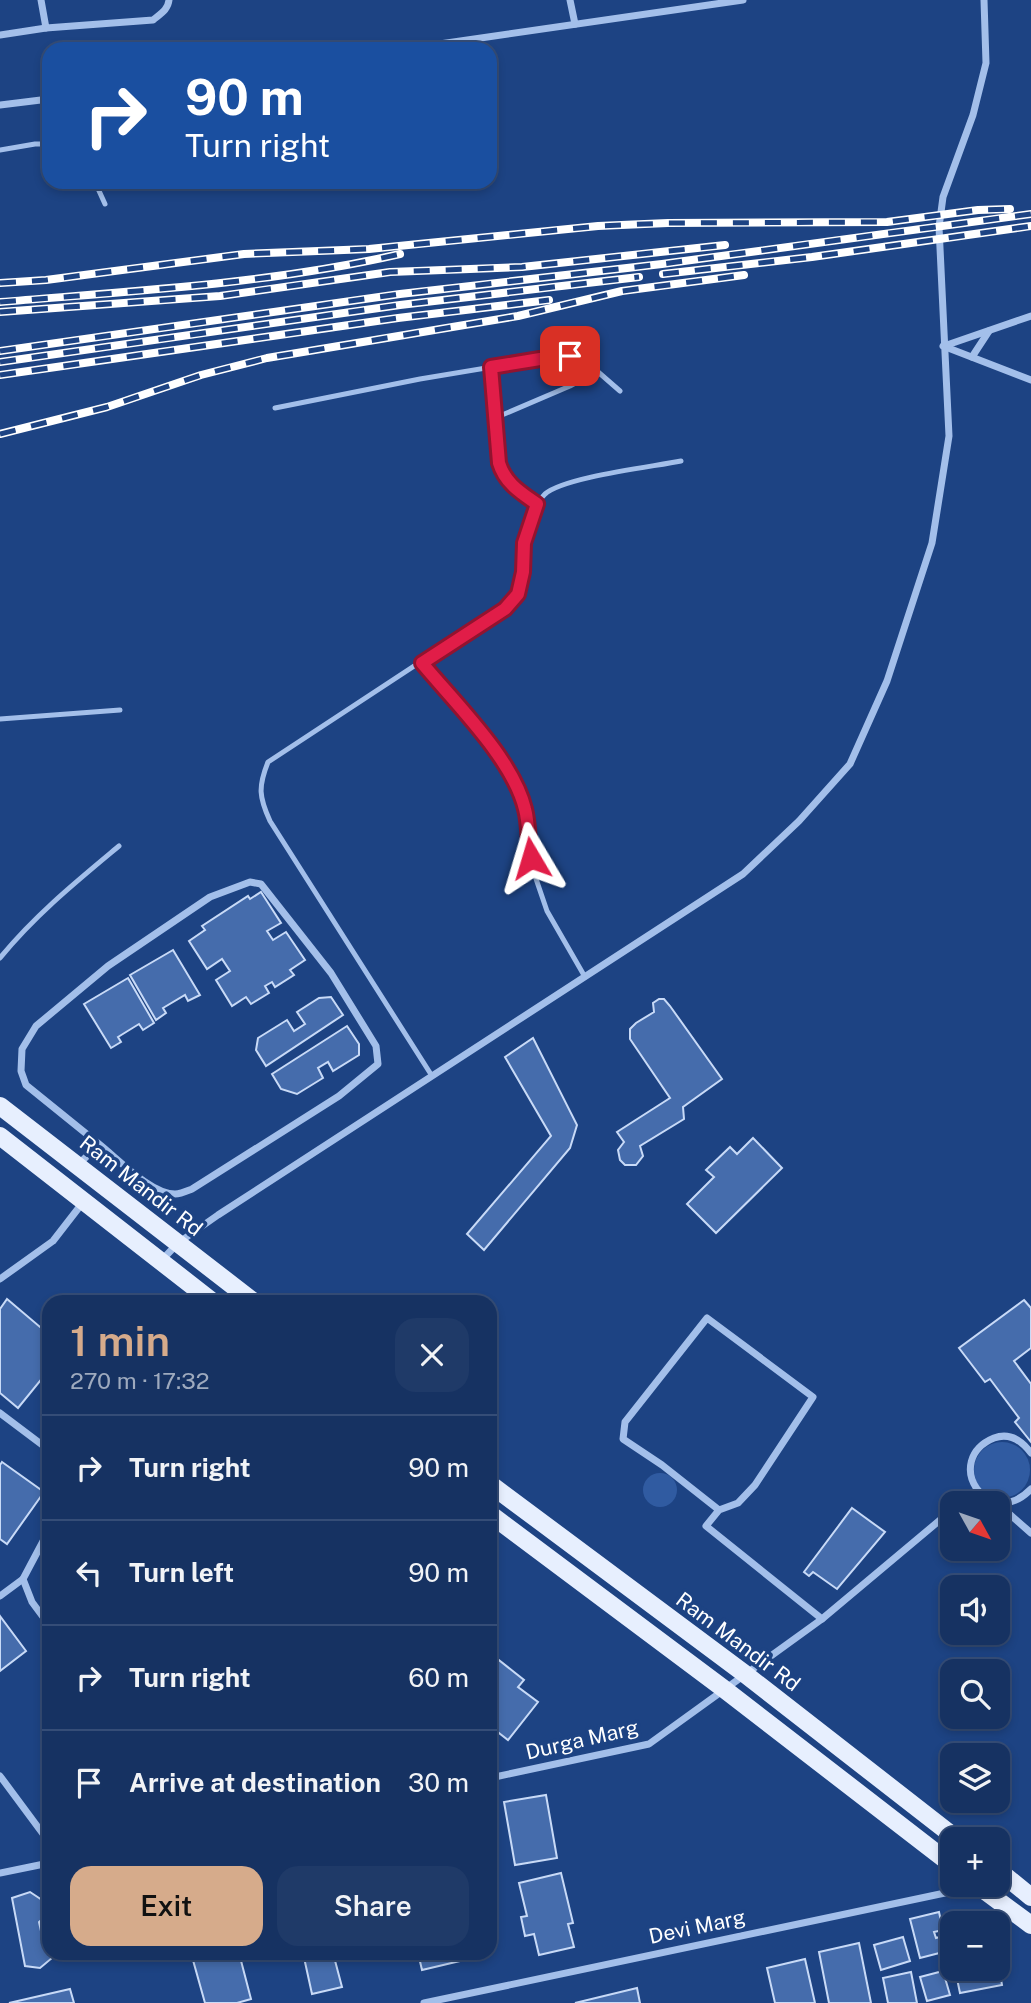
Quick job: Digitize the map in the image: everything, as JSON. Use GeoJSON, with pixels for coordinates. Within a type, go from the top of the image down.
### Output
{"type":"FeatureCollection","features":[{"type":"Feature","properties":{"kind":"main road","name":"Ram Mandir Rd"},"geometry":{"type":"LineString","coordinates":[[0,1106],[245,1295]]}},
{"type":"Feature","properties":{"kind":"main road"},"geometry":{"type":"LineString","coordinates":[[0,1136],[204,1295]]}},
{"type":"Feature","properties":{"kind":"main road","name":"Ram Mandir Rd"},"geometry":{"type":"LineString","coordinates":[[497,1489],[745,1674],[942,1827]]}},
{"type":"Feature","properties":{"kind":"main road"},"geometry":{"type":"LineString","coordinates":[[497,1519],[724,1689],[940,1856]]}},
{"type":"Feature","properties":{"kind":"main road"},"geometry":{"type":"LineString","coordinates":[[1010,1880],[1031,1897]]}},
{"type":"Feature","properties":{"kind":"main road"},"geometry":{"type":"LineString","coordinates":[[993,1897],[1031,1925]]}},
{"type":"Feature","properties":{"kind":"street"},"geometry":{"type":"LineString","coordinates":[[41,0],[46,28]]}},
{"type":"Feature","properties":{"kind":"street"},"geometry":{"type":"LineString","coordinates":[[0,35],[46,28],[153,20],[169,6],[169,0]]}},
{"type":"Feature","properties":{"kind":"street"},"geometry":{"type":"LineString","coordinates":[[570,0],[575,24]]}},
{"type":"Feature","properties":{"kind":"street"},"geometry":{"type":"LineString","coordinates":[[453,42],[743,0]]}},
{"type":"Feature","properties":{"kind":"street"},"geometry":{"type":"LineString","coordinates":[[161,1262],[178,1243],[743,874],[799,821],[850,764],[887,681],[932,543],[949,436],[939,227],[946,186],[973,115],[986,63],[984,0]]}},
{"type":"Feature","properties":{"kind":"street"},"geometry":{"type":"LineString","coordinates":[[0,105],[42,100]]}},
{"type":"Feature","properties":{"kind":"street"},"geometry":{"type":"LineString","coordinates":[[943,346],[1031,316]]}},
{"type":"Feature","properties":{"kind":"street"},"geometry":{"type":"LineString","coordinates":[[972,357],[989,330]]}},
{"type":"Feature","properties":{"kind":"street"},"geometry":{"type":"LineString","coordinates":[[943,346],[1031,380]]}},
{"type":"Feature","properties":{"kind":"street"},"geometry":{"type":"LineString","coordinates":[[250,882],[261,884],[331,973],[376,1046],[378,1064],[339,1096],[192,1189],[177,1194],[164,1192],[150,1185],[99,1144],[26,1085],[21,1071],[22,1049],[36,1026],[107,966],[209,897],[250,882]]}},
{"type":"Feature","properties":{"kind":"street"},"geometry":{"type":"LineString","coordinates":[[77,1166],[99,1144]]}},
{"type":"Feature","properties":{"kind":"street"},"geometry":{"type":"LineString","coordinates":[[0,1279],[53,1241],[85,1200]]}},
{"type":"Feature","properties":{"kind":"street"},"geometry":{"type":"LineString","coordinates":[[719,1510],[623,1439],[625,1422],[707,1318],[813,1397],[755,1485],[738,1503],[719,1510],[706,1526],[822,1619]]}},
{"type":"Feature","properties":{"kind":"street"},"geometry":{"type":"LineString","coordinates":[[0,1413],[42,1445]]}},
{"type":"Feature","properties":{"kind":"street"},"geometry":{"type":"LineString","coordinates":[[977,1490],[970,1473],[971,1461],[984,1442],[999,1436],[1011,1437],[1022,1441],[1031,1453]]}},
{"type":"Feature","properties":{"kind":"street"},"geometry":{"type":"LineString","coordinates":[[1010,1502],[1023,1497],[1031,1489]]}},
{"type":"Feature","properties":{"kind":"street"},"geometry":{"type":"LineString","coordinates":[[1010,1514],[1031,1533]]}},
{"type":"Feature","properties":{"kind":"street","name":"Durga Marg"},"geometry":{"type":"LineString","coordinates":[[497,1777],[649,1744],[822,1619],[940,1520]]}},
{"type":"Feature","properties":{"kind":"street"},"geometry":{"type":"LineString","coordinates":[[0,1596],[23,1579],[42,1543]]}},
{"type":"Feature","properties":{"kind":"street"},"geometry":{"type":"LineString","coordinates":[[23,1579],[32,1602],[42,1616]]}},
{"type":"Feature","properties":{"kind":"street"},"geometry":{"type":"LineString","coordinates":[[0,1776],[42,1833]]}},
{"type":"Feature","properties":{"kind":"street"},"geometry":{"type":"LineString","coordinates":[[0,1873],[42,1864]]}},
{"type":"Feature","properties":{"kind":"street","name":"Devi Marg"},"geometry":{"type":"LineString","coordinates":[[424,2003],[940,1896]]}},
{"type":"Feature","properties":{"kind":"lane"},"geometry":{"type":"LineString","coordinates":[[0,150],[42,144]]}},
{"type":"Feature","properties":{"kind":"lane"},"geometry":{"type":"LineString","coordinates":[[98,189],[105,204]]}},
{"type":"Feature","properties":{"kind":"lane"},"geometry":{"type":"LineString","coordinates":[[275,408],[491,367],[570,356],[597,371],[620,391]]}},
{"type":"Feature","properties":{"kind":"lane"},"geometry":{"type":"LineString","coordinates":[[491,367],[499,463],[503,476],[537,504]]}},
{"type":"Feature","properties":{"kind":"lane"},"geometry":{"type":"LineString","coordinates":[[495,418],[570,386],[597,371]]}},
{"type":"Feature","properties":{"kind":"lane"},"geometry":{"type":"LineString","coordinates":[[432,1076],[270,821],[262,804],[260,782],[268,762],[505,609],[518,594],[523,572],[524,543],[537,504],[546,493],[568,482],[681,461]]}},
{"type":"Feature","properties":{"kind":"lane"},"geometry":{"type":"LineString","coordinates":[[422,663],[493,748],[516,780],[526,810],[534,873],[547,911],[585,977]]}},
{"type":"Feature","properties":{"kind":"lane"},"geometry":{"type":"LineString","coordinates":[[0,719],[120,710]]}},
{"type":"Feature","properties":{"kind":"lane"},"geometry":{"type":"LineString","coordinates":[[0,958],[55,898],[120,846]]}},
{"type":"Feature","properties":{"kind":"shaded area"},"geometry":{"type":"Polygon","coordinates":[[[996,1442],[1008,1442],[1018,1446],[1026,1454],[1030,1464],[1030,1476],[1026,1486],[1010,1497],[1010,1491],[983,1491],[974,1476],[974,1464],[978,1454],[986,1446],[996,1442]]]}},
{"type":"Feature","properties":{"kind":"shaded area"},"geometry":{"type":"Polygon","coordinates":[[[660,1473],[672,1478],[677,1490],[672,1502],[660,1507],[648,1502],[643,1490],[648,1478],[660,1473]]]}},
{"type":"Feature","properties":{"kind":"building"},"geometry":{"type":"Polygon","coordinates":[[[261,892],[281,923],[267,931],[273,940],[286,932],[305,960],[290,970],[294,975],[275,987],[272,982],[265,986],[269,993],[251,1004],[246,997],[232,1006],[216,980],[230,971],[222,959],[207,969],[189,941],[205,930],[202,926],[248,896],[250,899],[261,892]]]}},
{"type":"Feature","properties":{"kind":"building"},"geometry":{"type":"Polygon","coordinates":[[[173,950],[200,995],[188,1001],[185,995],[163,1008],[166,1013],[156,1020],[130,975],[173,950]]]}},
{"type":"Feature","properties":{"kind":"building"},"geometry":{"type":"Polygon","coordinates":[[[128,978],[154,1023],[143,1030],[139,1024],[118,1037],[121,1042],[111,1048],[84,1004],[128,978]]]}},
{"type":"Feature","properties":{"kind":"building"},"geometry":{"type":"Polygon","coordinates":[[[331,997],[343,1015],[266,1066],[256,1050],[258,1038],[287,1020],[294,1031],[305,1024],[297,1012],[319,998],[331,997]]]}},
{"type":"Feature","properties":{"kind":"building"},"geometry":{"type":"Polygon","coordinates":[[[664,999],[670,1006],[722,1079],[683,1107],[684,1119],[640,1146],[643,1156],[636,1165],[625,1165],[620,1160],[618,1150],[624,1142],[617,1132],[670,1098],[630,1039],[630,1029],[654,1012],[653,1003],[664,999]]]}},
{"type":"Feature","properties":{"kind":"building"},"geometry":{"type":"Polygon","coordinates":[[[347,1026],[359,1044],[359,1055],[333,1071],[328,1062],[318,1068],[323,1078],[297,1094],[281,1089],[272,1074],[347,1026]]]}},
{"type":"Feature","properties":{"kind":"building"},"geometry":{"type":"Polygon","coordinates":[[[533,1038],[577,1125],[570,1148],[484,1250],[467,1234],[551,1136],[505,1057],[533,1038]]]}},
{"type":"Feature","properties":{"kind":"building"},"geometry":{"type":"Polygon","coordinates":[[[753,1138],[782,1168],[716,1233],[687,1204],[714,1177],[706,1170],[730,1147],[737,1154],[753,1138]]]}},
{"type":"Feature","properties":{"kind":"building"},"geometry":{"type":"Polygon","coordinates":[[[7,1299],[40,1327],[42,1325],[42,1379],[18,1408],[0,1393],[0,1309],[7,1299]]]}},
{"type":"Feature","properties":{"kind":"building"},"geometry":{"type":"Polygon","coordinates":[[[1024,1300],[1031,1308],[1031,1348],[1014,1361],[1031,1384],[1031,1442],[1015,1422],[1019,1418],[990,1379],[985,1382],[959,1348],[1024,1300]]]}},
{"type":"Feature","properties":{"kind":"building"},"geometry":{"type":"Polygon","coordinates":[[[2,1462],[42,1491],[42,1495],[7,1544],[0,1539],[2,1462]]]}},
{"type":"Feature","properties":{"kind":"building"},"geometry":{"type":"Polygon","coordinates":[[[852,1508],[885,1532],[837,1589],[813,1572],[809,1576],[804,1572],[852,1508]]]}},
{"type":"Feature","properties":{"kind":"building"},"geometry":{"type":"Polygon","coordinates":[[[0,1616],[26,1651],[0,1671],[0,1616]]]}},
{"type":"Feature","properties":{"kind":"building"},"geometry":{"type":"Polygon","coordinates":[[[497,1659],[524,1680],[518,1687],[538,1702],[508,1740],[497,1731],[497,1659]]]}},
{"type":"Feature","properties":{"kind":"building"},"geometry":{"type":"Polygon","coordinates":[[[546,1795],[557,1858],[515,1865],[504,1802],[546,1795]]]}},
{"type":"Feature","properties":{"kind":"building"},"geometry":{"type":"Polygon","coordinates":[[[561,1873],[573,1923],[568,1924],[574,1947],[539,1955],[534,1934],[525,1936],[521,1917],[527,1916],[519,1883],[561,1873]]]}},
{"type":"Feature","properties":{"kind":"building"},"geometry":{"type":"Polygon","coordinates":[[[30,1892],[42,1900],[42,1919],[39,1922],[42,1932],[42,1960],[50,1960],[40,1968],[25,1966],[12,1898],[30,1892]]]}},
{"type":"Feature","properties":{"kind":"building"},"geometry":{"type":"Polygon","coordinates":[[[939,1912],[940,1931],[934,1932],[936,1938],[940,1937],[940,1953],[920,1958],[910,1919],[939,1912]]]}},
{"type":"Feature","properties":{"kind":"building"},"geometry":{"type":"Polygon","coordinates":[[[903,1937],[910,1961],[881,1970],[874,1945],[903,1937]]]}},
{"type":"Feature","properties":{"kind":"building"},"geometry":{"type":"Polygon","coordinates":[[[859,1943],[871,2003],[829,2003],[819,1952],[859,1943]]]}},
{"type":"Feature","properties":{"kind":"building"},"geometry":{"type":"Polygon","coordinates":[[[805,1959],[815,2003],[775,2003],[767,1968],[805,1959]]]}},
{"type":"Feature","properties":{"kind":"building"},"geometry":{"type":"Polygon","coordinates":[[[193,1960],[241,1960],[251,1999],[237,2003],[205,2003],[193,1960]]]}},
{"type":"Feature","properties":{"kind":"building"},"geometry":{"type":"Polygon","coordinates":[[[305,1960],[335,1960],[342,1987],[312,1994],[305,1960]]]}},
{"type":"Feature","properties":{"kind":"building"},"geometry":{"type":"Polygon","coordinates":[[[420,1960],[464,1960],[422,1970],[420,1960]]]}},
{"type":"Feature","properties":{"kind":"building"},"geometry":{"type":"Polygon","coordinates":[[[911,1972],[917,2003],[888,2003],[883,1978],[911,1972]]]}},
{"type":"Feature","properties":{"kind":"building"},"geometry":{"type":"Polygon","coordinates":[[[940,1972],[940,1981],[946,1981],[950,1995],[927,2001],[920,1977],[940,1972]]]}},
{"type":"Feature","properties":{"kind":"building"},"geometry":{"type":"Polygon","coordinates":[[[958,1981],[1001,1981],[1002,1985],[960,1993],[958,1981]]]}},
{"type":"Feature","properties":{"kind":"building"},"geometry":{"type":"Polygon","coordinates":[[[637,1988],[640,2003],[575,2003],[637,1988]]]}},
{"type":"Feature","properties":{"kind":"building"},"geometry":{"type":"Polygon","coordinates":[[[70,1989],[74,2003],[9,2003],[70,1989]]]}},
{"type":"Feature","properties":{"kind":"railway"},"geometry":{"type":"LineString","coordinates":[[0,283],[46,280],[244,254],[369,249],[598,226],[887,222],[978,210],[1010,209]]}},
{"type":"Feature","properties":{"kind":"railway"},"geometry":{"type":"LineString","coordinates":[[0,351],[400,294],[662,264],[1031,214]]}},
{"type":"Feature","properties":{"kind":"railway"},"geometry":{"type":"LineString","coordinates":[[663,274],[812,257],[1031,226]]}},
{"type":"Feature","properties":{"kind":"railway"},"geometry":{"type":"LineString","coordinates":[[0,312],[220,296],[390,272],[522,267],[725,245]]}},
{"type":"Feature","properties":{"kind":"railway"},"geometry":{"type":"LineString","coordinates":[[0,302],[251,279],[301,273],[400,254]]}},
{"type":"Feature","properties":{"kind":"railway"},"geometry":{"type":"LineString","coordinates":[[0,434],[107,407],[201,375],[267,358],[518,316],[622,291],[744,275]]}},
{"type":"Feature","properties":{"kind":"railway"},"geometry":{"type":"LineString","coordinates":[[0,362],[400,305],[639,277]]}},
{"type":"Feature","properties":{"kind":"railway"},"geometry":{"type":"LineString","coordinates":[[0,375],[398,318],[549,300]]}},
{"type":"Feature","properties":{"kind":"route"},"geometry":{"type":"LineString","coordinates":[[531,858],[526,810],[516,780],[493,748],[422,663],[505,609],[518,594],[523,572],[524,543],[537,504],[503,476],[499,463],[491,367],[570,356]]}}]}
